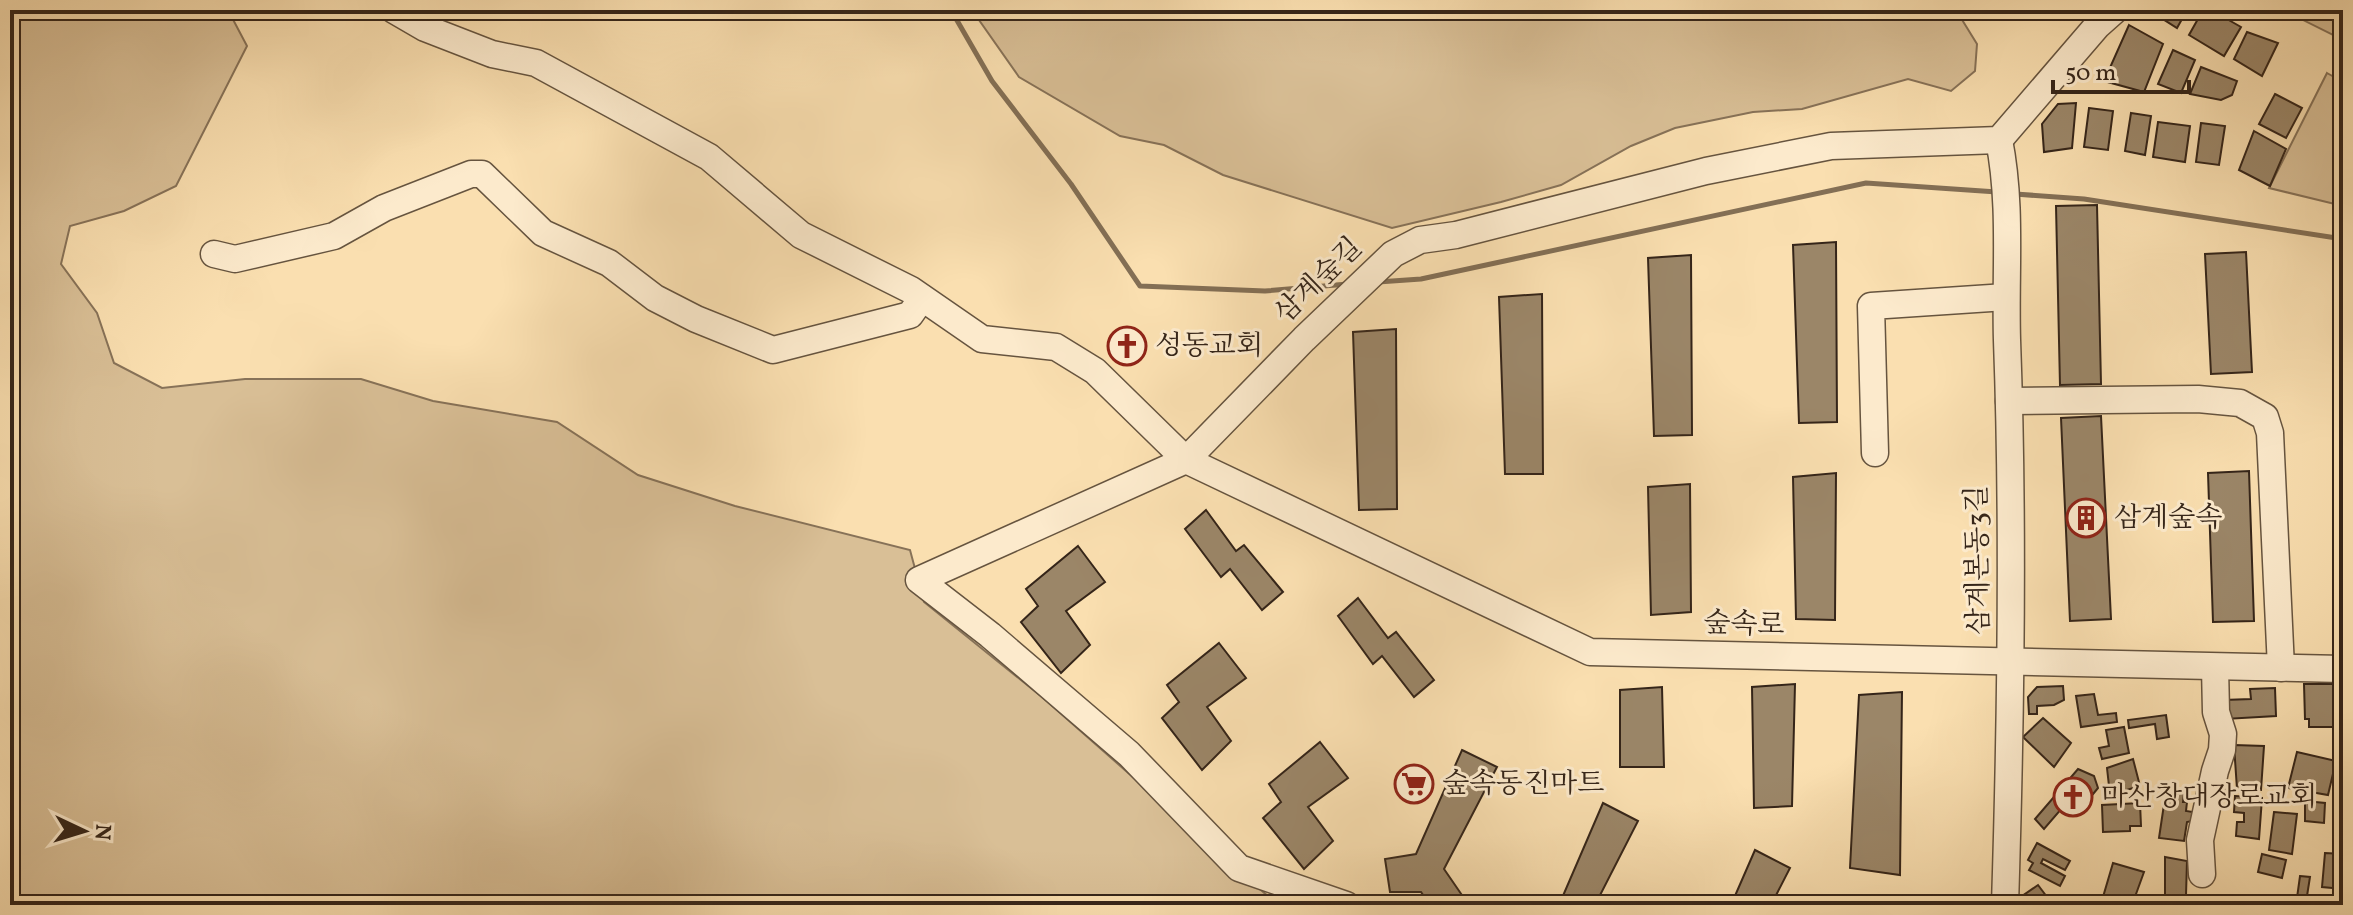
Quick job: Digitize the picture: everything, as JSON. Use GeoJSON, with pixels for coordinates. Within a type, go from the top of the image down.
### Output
{"type":"FeatureCollection","features":[{"type":"Feature","properties":{"kind":"street","name":"숲속로"},"geometry":{"type":"LineString","coordinates":[[394,10],[425,28],[465,44],[492,54],[536,63],[709,157],[801,235],[922,298],[982,339],[1056,347],[1095,371],[1186,460],[1590,652],[2012,664],[2343,669]]}},
{"type":"Feature","properties":{"kind":"street"},"geometry":{"type":"LineString","coordinates":[[2001,152],[2097,26],[2115,10]]}},
{"type":"Feature","properties":{"kind":"street","name":"삼계숲길"},"geometry":{"type":"LineString","coordinates":[[1346,905],[1239,868],[1129,754],[990,635],[919,580],[1186,460],[1393,254],[1420,240],[1456,235],[1706,171],[1831,146],[2001,152]]}},
{"type":"Feature","properties":{"kind":"street","name":"삼계본동3길"},"geometry":{"type":"LineString","coordinates":[[2001,152],[2007,214],[2012,664],[2005,905]]}},
{"type":"Feature","properties":{"kind":"street"},"geometry":{"type":"LineString","coordinates":[[214,254],[235,259],[334,236],[384,208],[471,174],[482,174],[543,233],[609,263],[655,298],[696,319],[773,350],[910,315],[922,298]]}},
{"type":"Feature","properties":{"kind":"street"},"geometry":{"type":"LineString","coordinates":[[1875,453],[1871,306],[2006,297]]}},
{"type":"Feature","properties":{"kind":"street"},"geometry":{"type":"LineString","coordinates":[[2009,401],[2198,399],[2240,403],[2265,417],[2270,433],[2281,668]]}},
{"type":"Feature","properties":{"kind":"street"},"geometry":{"type":"LineString","coordinates":[[2202,874],[2200,840],[2222,750],[2223,734],[2216,712],[2215,667]]}},
{"type":"Feature","properties":{"kind":"shaded area"},"geometry":{"type":"Polygon","coordinates":[[[10,10],[228,10],[247,46],[176,186],[124,211],[70,226],[61,264],[97,313],[114,363],[162,388],[245,379],[361,379],[433,401],[557,422],[638,475],[735,506],[910,550],[924,602],[1042,697],[1269,897],[1292,905],[10,905],[10,10]]]}},
{"type":"Feature","properties":{"kind":"shaded area"},"geometry":{"type":"Polygon","coordinates":[[[972,10],[1956,10],[1977,44],[1975,71],[1951,91],[1908,79],[1802,109],[1753,112],[1675,128],[1631,146],[1561,185],[1392,228],[1223,175],[1164,145],[1120,136],[1019,77],[972,10]]]}},
{"type":"Feature","properties":{"kind":"shaded area"},"geometry":{"type":"Polygon","coordinates":[[[2283,10],[2343,10],[2343,40],[2283,10]]]}},
{"type":"Feature","properties":{"kind":"shaded area"},"geometry":{"type":"Polygon","coordinates":[[[2327,73],[2343,82],[2343,206],[2269,188],[2327,73]]]}},
{"type":"Feature","properties":{"kind":"building"},"geometry":{"type":"Polygon","coordinates":[[[2154,10],[2187,10],[2177,28],[2155,14],[2154,10]]]}},
{"type":"Feature","properties":{"kind":"building"},"geometry":{"type":"Polygon","coordinates":[[[2203,10],[2211,10],[2241,27],[2224,56],[2189,35],[2203,10]]]}},
{"type":"Feature","properties":{"kind":"building"},"geometry":{"type":"Polygon","coordinates":[[[2129,25],[2163,44],[2144,92],[2104,81],[2129,25]]]}},
{"type":"Feature","properties":{"kind":"building"},"geometry":{"type":"Polygon","coordinates":[[[2247,32],[2278,43],[2262,76],[2234,59],[2247,32]]]}},
{"type":"Feature","properties":{"kind":"building"},"geometry":{"type":"Polygon","coordinates":[[[2173,50],[2195,60],[2181,93],[2158,84],[2173,50]]]}},
{"type":"Feature","properties":{"kind":"building"},"geometry":{"type":"Polygon","coordinates":[[[2201,67],[2237,81],[2232,95],[2221,100],[2190,94],[2201,67]]]}},
{"type":"Feature","properties":{"kind":"building"},"geometry":{"type":"Polygon","coordinates":[[[2275,94],[2302,108],[2286,138],[2259,124],[2275,94]]]}},
{"type":"Feature","properties":{"kind":"building"},"geometry":{"type":"Polygon","coordinates":[[[2076,103],[2072,148],[2044,152],[2042,124],[2058,104],[2076,103]]]}},
{"type":"Feature","properties":{"kind":"building"},"geometry":{"type":"Polygon","coordinates":[[[2089,108],[2113,111],[2108,150],[2084,147],[2089,108]]]}},
{"type":"Feature","properties":{"kind":"building"},"geometry":{"type":"Polygon","coordinates":[[[2131,113],[2151,116],[2145,155],[2125,151],[2131,113]]]}},
{"type":"Feature","properties":{"kind":"building"},"geometry":{"type":"Polygon","coordinates":[[[2158,122],[2190,126],[2185,162],[2153,157],[2158,122]]]}},
{"type":"Feature","properties":{"kind":"building"},"geometry":{"type":"Polygon","coordinates":[[[2201,123],[2225,126],[2219,165],[2196,162],[2201,123]]]}},
{"type":"Feature","properties":{"kind":"building"},"geometry":{"type":"Polygon","coordinates":[[[2254,131],[2286,149],[2270,186],[2239,170],[2254,131]]]}},
{"type":"Feature","properties":{"kind":"building"},"geometry":{"type":"Polygon","coordinates":[[[2097,205],[2101,384],[2060,385],[2056,206],[2097,205]]]}},
{"type":"Feature","properties":{"kind":"building"},"geometry":{"type":"Polygon","coordinates":[[[1836,242],[1837,422],[1799,423],[1793,245],[1836,242]]]}},
{"type":"Feature","properties":{"kind":"building"},"geometry":{"type":"Polygon","coordinates":[[[2246,252],[2252,372],[2211,374],[2205,254],[2246,252]]]}},
{"type":"Feature","properties":{"kind":"building"},"geometry":{"type":"Polygon","coordinates":[[[1691,255],[1692,435],[1654,436],[1648,258],[1691,255]]]}},
{"type":"Feature","properties":{"kind":"building"},"geometry":{"type":"Polygon","coordinates":[[[1542,294],[1543,474],[1505,474],[1499,297],[1542,294]]]}},
{"type":"Feature","properties":{"kind":"building"},"geometry":{"type":"Polygon","coordinates":[[[1396,329],[1397,509],[1359,510],[1353,332],[1396,329]]]}},
{"type":"Feature","properties":{"kind":"building","name":"삼계숲속"},"geometry":{"type":"Polygon","coordinates":[[[2101,416],[2111,619],[2070,621],[2061,418],[2101,416]]]}},
{"type":"Feature","properties":{"kind":"building","name":"삼계숲속"},"geometry":{"type":"Polygon","coordinates":[[[2249,471],[2254,621],[2213,622],[2208,473],[2249,471]]]}},
{"type":"Feature","properties":{"kind":"building"},"geometry":{"type":"Polygon","coordinates":[[[1836,473],[1835,620],[1796,619],[1793,477],[1836,473]]]}},
{"type":"Feature","properties":{"kind":"building"},"geometry":{"type":"Polygon","coordinates":[[[1690,484],[1691,612],[1651,615],[1648,487],[1690,484]]]}},
{"type":"Feature","properties":{"kind":"building"},"geometry":{"type":"Polygon","coordinates":[[[1206,510],[1236,551],[1244,545],[1283,592],[1262,610],[1230,569],[1221,577],[1185,529],[1206,510]]]}},
{"type":"Feature","properties":{"kind":"building"},"geometry":{"type":"Polygon","coordinates":[[[1078,546],[1105,582],[1066,611],[1090,645],[1061,673],[1021,622],[1038,606],[1026,589],[1078,546]]]}},
{"type":"Feature","properties":{"kind":"building"},"geometry":{"type":"Polygon","coordinates":[[[1358,598],[1388,638],[1396,632],[1434,680],[1414,697],[1382,656],[1373,664],[1338,616],[1358,598]]]}},
{"type":"Feature","properties":{"kind":"building"},"geometry":{"type":"Polygon","coordinates":[[[1219,643],[1246,678],[1207,707],[1231,741],[1202,770],[1162,718],[1179,702],[1167,685],[1219,643]]]}},
{"type":"Feature","properties":{"kind":"building"},"geometry":{"type":"Polygon","coordinates":[[[1795,684],[1792,806],[1754,808],[1752,687],[1795,684]]]}},
{"type":"Feature","properties":{"kind":"building"},"geometry":{"type":"Polygon","coordinates":[[[2304,684],[2343,684],[2343,727],[2309,727],[2309,719],[2305,719],[2304,684]]]}},
{"type":"Feature","properties":{"kind":"building"},"geometry":{"type":"Polygon","coordinates":[[[2063,686],[2064,700],[2054,705],[2037,706],[2037,714],[2029,714],[2028,697],[2037,687],[2063,686]]]}},
{"type":"Feature","properties":{"kind":"building"},"geometry":{"type":"Polygon","coordinates":[[[1662,687],[1664,767],[1620,767],[1620,690],[1662,687]]]}},
{"type":"Feature","properties":{"kind":"building"},"geometry":{"type":"Polygon","coordinates":[[[2275,688],[2276,716],[2225,719],[2224,700],[2251,699],[2250,689],[2275,688]]]}},
{"type":"Feature","properties":{"kind":"building"},"geometry":{"type":"Polygon","coordinates":[[[1902,692],[1900,875],[1850,868],[1859,695],[1902,692]]]}},
{"type":"Feature","properties":{"kind":"building"},"geometry":{"type":"Polygon","coordinates":[[[2094,694],[2098,715],[2116,713],[2117,722],[2081,727],[2076,696],[2094,694]]]}},
{"type":"Feature","properties":{"kind":"building"},"geometry":{"type":"Polygon","coordinates":[[[2166,715],[2169,737],[2157,739],[2155,724],[2129,728],[2128,720],[2166,715]]]}},
{"type":"Feature","properties":{"kind":"building"},"geometry":{"type":"Polygon","coordinates":[[[2043,718],[2071,743],[2054,767],[2023,737],[2043,718]]]}},
{"type":"Feature","properties":{"kind":"building"},"geometry":{"type":"Polygon","coordinates":[[[2124,727],[2129,753],[2102,759],[2099,748],[2109,746],[2106,730],[2124,727]]]}},
{"type":"Feature","properties":{"kind":"building"},"geometry":{"type":"Polygon","coordinates":[[[1320,742],[1348,778],[1308,807],[1333,841],[1304,869],[1263,818],[1281,802],[1269,784],[1320,742]]]}},
{"type":"Feature","properties":{"kind":"building"},"geometry":{"type":"Polygon","coordinates":[[[2234,745],[2264,746],[2261,790],[2237,789],[2234,745]]]}},
{"type":"Feature","properties":{"kind":"building"},"geometry":{"type":"Polygon","coordinates":[[[1462,750],[1497,767],[1444,869],[1466,901],[1461,905],[1430,905],[1421,892],[1390,892],[1385,859],[1416,854],[1462,750]]]}},
{"type":"Feature","properties":{"kind":"building"},"geometry":{"type":"Polygon","coordinates":[[[2297,752],[2336,761],[2328,795],[2288,788],[2297,752]]]}},
{"type":"Feature","properties":{"kind":"building"},"geometry":{"type":"Polygon","coordinates":[[[2133,759],[2140,786],[2110,795],[2107,768],[2133,759]]]}},
{"type":"Feature","properties":{"kind":"building","name":"마산창대장로교회"},"geometry":{"type":"Polygon","coordinates":[[[2078,769],[2094,776],[2098,788],[2080,810],[2068,801],[2044,829],[2035,819],[2078,769]]]}},
{"type":"Feature","properties":{"kind":"building"},"geometry":{"type":"Polygon","coordinates":[[[2166,791],[2184,794],[2186,811],[2193,812],[2192,821],[2187,822],[2184,841],[2159,838],[2166,791]]]}},
{"type":"Feature","properties":{"kind":"building"},"geometry":{"type":"Polygon","coordinates":[[[2235,796],[2262,798],[2259,839],[2236,836],[2237,822],[2244,822],[2244,813],[2234,812],[2235,796]]]}},
{"type":"Feature","properties":{"kind":"building"},"geometry":{"type":"Polygon","coordinates":[[[2305,801],[2325,803],[2324,823],[2305,821],[2305,801]]]}},
{"type":"Feature","properties":{"kind":"building"},"geometry":{"type":"Polygon","coordinates":[[[1603,803],[1638,821],[1595,905],[1559,905],[1603,803]]]}},
{"type":"Feature","properties":{"kind":"building"},"geometry":{"type":"Polygon","coordinates":[[[2140,803],[2141,826],[2130,826],[2130,831],[2103,832],[2102,805],[2140,803]]]}},
{"type":"Feature","properties":{"kind":"building"},"geometry":{"type":"Polygon","coordinates":[[[2336,806],[2343,808],[2343,834],[2334,832],[2336,806]]]}},
{"type":"Feature","properties":{"kind":"building"},"geometry":{"type":"Polygon","coordinates":[[[2274,812],[2297,814],[2292,854],[2269,850],[2274,812]]]}},
{"type":"Feature","properties":{"kind":"building"},"geometry":{"type":"Polygon","coordinates":[[[2037,843],[2070,861],[2065,870],[2043,859],[2041,863],[2065,876],[2060,886],[2029,870],[2033,863],[2028,860],[2037,843]]]}},
{"type":"Feature","properties":{"kind":"building"},"geometry":{"type":"Polygon","coordinates":[[[1755,850],[1790,868],[1771,905],[1731,905],[1755,850]]]}},
{"type":"Feature","properties":{"kind":"building"},"geometry":{"type":"Polygon","coordinates":[[[2325,853],[2343,854],[2343,889],[2322,887],[2325,853]]]}},
{"type":"Feature","properties":{"kind":"building"},"geometry":{"type":"Polygon","coordinates":[[[2262,854],[2286,860],[2282,878],[2258,872],[2262,854]]]}},
{"type":"Feature","properties":{"kind":"building"},"geometry":{"type":"Polygon","coordinates":[[[2165,857],[2187,861],[2186,895],[2165,895],[2165,857]]]}},
{"type":"Feature","properties":{"kind":"building"},"geometry":{"type":"Polygon","coordinates":[[[2113,863],[2144,872],[2132,905],[2120,905],[2103,897],[2113,863]]]}},
{"type":"Feature","properties":{"kind":"building"},"geometry":{"type":"Polygon","coordinates":[[[2300,876],[2310,877],[2307,896],[2338,900],[2337,905],[2296,905],[2300,876]]]}},
{"type":"Feature","properties":{"kind":"building"},"geometry":{"type":"Polygon","coordinates":[[[2038,885],[2047,897],[2036,905],[2019,905],[2015,901],[2038,885]]]}},
{"type":"Feature","properties":{"kind":"building"},"geometry":{"type":"Polygon","coordinates":[[[2209,896],[2228,905],[2205,905],[2209,896]]]}},
{"type":"Feature","properties":{"kind":"waterway"},"geometry":{"type":"LineString","coordinates":[[951,10],[992,81],[1071,184],[1140,286],[1265,291],[1348,284]]}},
{"type":"Feature","properties":{"kind":"waterway"},"geometry":{"type":"LineString","coordinates":[[1378,282],[1421,279],[1866,183],[1997,192]]}},
{"type":"Feature","properties":{"kind":"waterway"},"geometry":{"type":"LineString","coordinates":[[2015,194],[2084,199],[2343,239]]}},
{"type":"Feature","properties":{"kind":"place","name":"성동교회"},"geometry":{"type":"Point","coordinates":[1127,346]}},
{"type":"Feature","properties":{"kind":"place","name":"삼계숲속"},"geometry":{"type":"Point","coordinates":[2086,518]}},
{"type":"Feature","properties":{"kind":"place","name":"숲속동진마트"},"geometry":{"type":"Point","coordinates":[1414,784]}},
{"type":"Feature","properties":{"kind":"place","name":"마산창대장로교회"},"geometry":{"type":"Point","coordinates":[2073,797]}}]}
